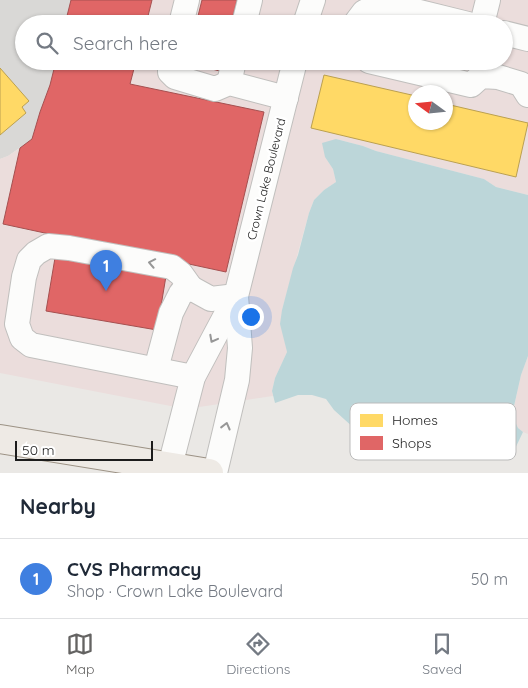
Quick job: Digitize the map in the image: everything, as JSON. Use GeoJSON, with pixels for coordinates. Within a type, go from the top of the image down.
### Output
{"type":"FeatureCollection","features":[{"type":"Feature","properties":{"kind":"main road"},"geometry":{"type":"LineString","coordinates":[[0,439],[208,473]]}},
{"type":"Feature","properties":{"kind":"street"},"geometry":{"type":"LineString","coordinates":[[183,15],[187,0]]}},
{"type":"Feature","properties":{"kind":"street"},"geometry":{"type":"LineString","coordinates":[[246,15],[250,0]]}},
{"type":"Feature","properties":{"kind":"street"},"geometry":{"type":"LineString","coordinates":[[308,15],[313,0]]}},
{"type":"Feature","properties":{"kind":"street"},"geometry":{"type":"LineString","coordinates":[[484,15],[488,0]]}},
{"type":"Feature","properties":{"kind":"street"},"geometry":{"type":"LineString","coordinates":[[362,15],[364,12],[383,3],[432,15]]}},
{"type":"Feature","properties":{"kind":"street"},"geometry":{"type":"LineString","coordinates":[[513,35],[528,39]]}},
{"type":"Feature","properties":{"kind":"street"},"geometry":{"type":"LineString","coordinates":[[170,70],[174,77],[215,89],[232,72],[286,98]]}},
{"type":"Feature","properties":{"kind":"street","name":"Crown Lake Boulevard"},"geometry":{"type":"LineString","coordinates":[[170,466],[193,377],[236,296],[293,70]]}},
{"type":"Feature","properties":{"kind":"street"},"geometry":{"type":"LineString","coordinates":[[408,70],[471,85],[481,76],[498,77],[521,84],[528,95]]}},
{"type":"Feature","properties":{"kind":"street"},"geometry":{"type":"LineString","coordinates":[[193,377],[31,345],[22,338],[17,324],[24,277],[29,260],[48,246],[88,252],[172,267],[181,274],[191,288],[211,299],[236,296]]}},
{"type":"Feature","properties":{"kind":"street"},"geometry":{"type":"LineString","coordinates":[[156,370],[170,313],[180,293],[191,288]]}},
{"type":"Feature","properties":{"kind":"street","name":"Crown Lake Boulevard"},"geometry":{"type":"LineString","coordinates":[[214,473],[238,380],[240,348],[236,296]]}},
{"type":"Feature","properties":{"kind":"shaded area"},"geometry":{"type":"Polygon","coordinates":[[[0,0],[71,0],[67,15],[15,15],[15,70],[54,70],[32,139],[8,156],[0,159],[0,0]]]}},
{"type":"Feature","properties":{"kind":"shaded area"},"geometry":{"type":"Polygon","coordinates":[[[152,0],[528,0],[528,195],[496,187],[484,179],[336,139],[325,157],[333,169],[336,182],[314,200],[282,310],[287,352],[275,378],[272,391],[273,396],[186,409],[0,373],[0,159],[20,148],[3,225],[225,271],[130,84],[134,70],[513,70],[513,15],[148,15],[152,0]]]}},
{"type":"Feature","properties":{"kind":"shaded area"},"geometry":{"type":"Polygon","coordinates":[[[528,356],[528,434],[518,428],[516,424],[515,403],[521,375],[528,356]]]}},
{"type":"Feature","properties":{"kind":"water"},"geometry":{"type":"Polygon","coordinates":[[[336,139],[484,179],[496,187],[528,195],[528,356],[521,375],[515,403],[350,403],[350,424],[334,410],[326,399],[312,395],[298,395],[275,403],[272,391],[275,378],[287,352],[280,324],[293,268],[314,200],[336,182],[333,169],[325,157],[322,143],[336,139]]]}},
{"type":"Feature","properties":{"kind":"water"},"geometry":{"type":"Polygon","coordinates":[[[516,424],[523,432],[516,447],[516,424]]]}},
{"type":"Feature","properties":{"kind":"building: Homes"},"geometry":{"type":"Polygon","coordinates":[[[0,68],[29,101],[22,107],[26,113],[0,135],[0,68]]]}},
{"type":"Feature","properties":{"kind":"building: Homes"},"geometry":{"type":"Polygon","coordinates":[[[324,75],[408,94],[408,130],[453,130],[453,106],[528,123],[516,177],[311,128],[324,75]]]}},
{"type":"Feature","properties":{"kind":"building: Shops"},"geometry":{"type":"Polygon","coordinates":[[[71,0],[152,0],[148,15],[67,15],[71,0]]]}},
{"type":"Feature","properties":{"kind":"building: Shops"},"geometry":{"type":"Polygon","coordinates":[[[202,0],[237,0],[233,15],[198,15],[202,0]]]}},
{"type":"Feature","properties":{"kind":"building: Shops"},"geometry":{"type":"Polygon","coordinates":[[[54,70],[134,70],[130,84],[264,112],[226,272],[3,224],[20,148],[32,139],[54,70]]]}},
{"type":"Feature","properties":{"kind":"building: Shops"},"geometry":{"type":"Polygon","coordinates":[[[56,252],[167,270],[157,330],[46,311],[56,252]]]}},
{"type":"Feature","properties":{"kind":"place","name":"CVS Pharmacy"},"geometry":{"type":"Point","coordinates":[106,291]}}]}
